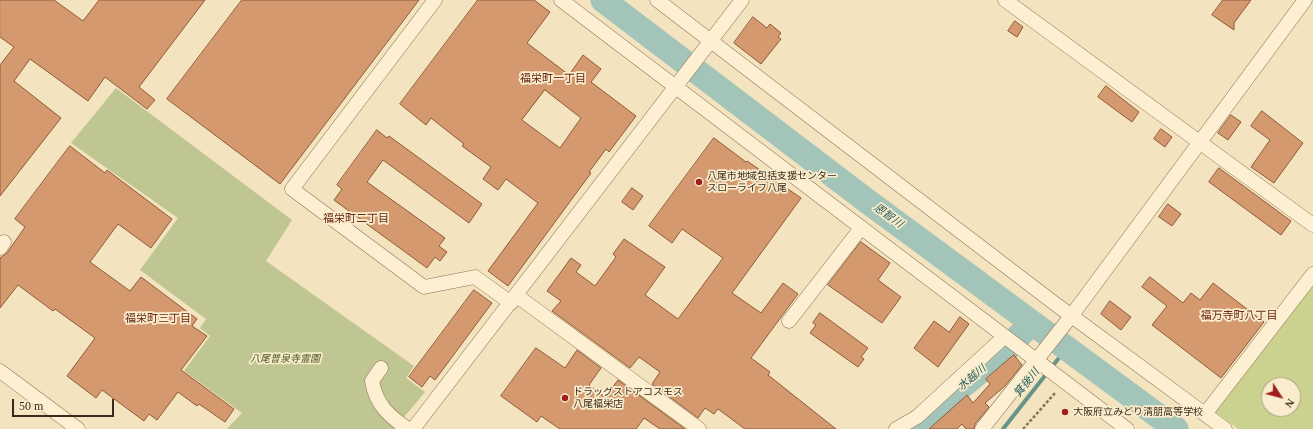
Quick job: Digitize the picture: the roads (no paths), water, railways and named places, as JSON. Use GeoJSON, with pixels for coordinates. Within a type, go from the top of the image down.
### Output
{"type":"FeatureCollection","features":[{"type":"Feature","properties":{"kind":"street"},"geometry":{"type":"LineString","coordinates":[[435,0],[292,189],[424,287],[475,277],[514,299],[699,429]]}},
{"type":"Feature","properties":{"kind":"street"},"geometry":{"type":"LineString","coordinates":[[561,0],[679,84],[861,228],[1019,348],[1039,358],[1065,382],[1127,429]]}},
{"type":"Feature","properties":{"kind":"street"},"geometry":{"type":"LineString","coordinates":[[657,0],[710,43],[1071,317],[1225,429]]}},
{"type":"Feature","properties":{"kind":"street"},"geometry":{"type":"LineString","coordinates":[[413,429],[742,0]]}},
{"type":"Feature","properties":{"kind":"street"},"geometry":{"type":"LineString","coordinates":[[1005,0],[1313,225]]}},
{"type":"Feature","properties":{"kind":"street"},"geometry":{"type":"LineString","coordinates":[[982,429],[1071,317],[1305,0]]}},
{"type":"Feature","properties":{"kind":"street"},"geometry":{"type":"LineString","coordinates":[[789,321],[861,228]]}},
{"type":"Feature","properties":{"kind":"street"},"geometry":{"type":"LineString","coordinates":[[1205,414],[1313,274]]}},
{"type":"Feature","properties":{"kind":"street"},"geometry":{"type":"LineString","coordinates":[[896,429],[917,416],[1006,338]]}},
{"type":"Feature","properties":{"kind":"street"},"geometry":{"type":"LineString","coordinates":[[381,368],[372,381],[374,394],[389,415],[408,429]]}},
{"type":"Feature","properties":{"kind":"street"},"geometry":{"type":"LineString","coordinates":[[0,371],[78,429]]}},
{"type":"Feature","properties":{"kind":"waterway","name":"恩智川"},"geometry":{"type":"LineString","coordinates":[[603,0],[867,201],[1176,429]]}},
{"type":"Feature","properties":{"kind":"waterway","name":"水越川"},"geometry":{"type":"LineString","coordinates":[[910,429],[1007,349],[1031,323]]}},
{"type":"Feature","properties":{"kind":"waterway","name":"箕後川"},"geometry":{"type":"LineString","coordinates":[[1003,429],[1066,349]]}},
{"type":"Feature","properties":{"kind":"place","name":"八尾市地域包括支援センター スローライフ八尾"},"geometry":{"type":"Point","coordinates":[699,182]}},
{"type":"Feature","properties":{"kind":"place","name":"ドラッグストアコスモス 八尾福栄店"},"geometry":{"type":"Point","coordinates":[565,398]}},
{"type":"Feature","properties":{"kind":"place","name":"大阪府立みどり清朋高等学校"},"geometry":{"type":"Point","coordinates":[1065,412]}},
{"type":"Feature","properties":{"kind":"district","name":"福栄町一丁目"},"geometry":{"type":"Point","coordinates":[553,79]}},
{"type":"Feature","properties":{"kind":"district","name":"福栄町二丁目"},"geometry":{"type":"Point","coordinates":[356,219]}},
{"type":"Feature","properties":{"kind":"district","name":"福万寺町八丁目"},"geometry":{"type":"Point","coordinates":[1239,316]}},
{"type":"Feature","properties":{"kind":"district","name":"福栄町三丁目"},"geometry":{"type":"Point","coordinates":[158,319]}},
{"type":"Feature","properties":{"kind":"park label","name":"八尾普泉寺霊園"},"geometry":{"type":"Point","coordinates":[285,359]}}]}
